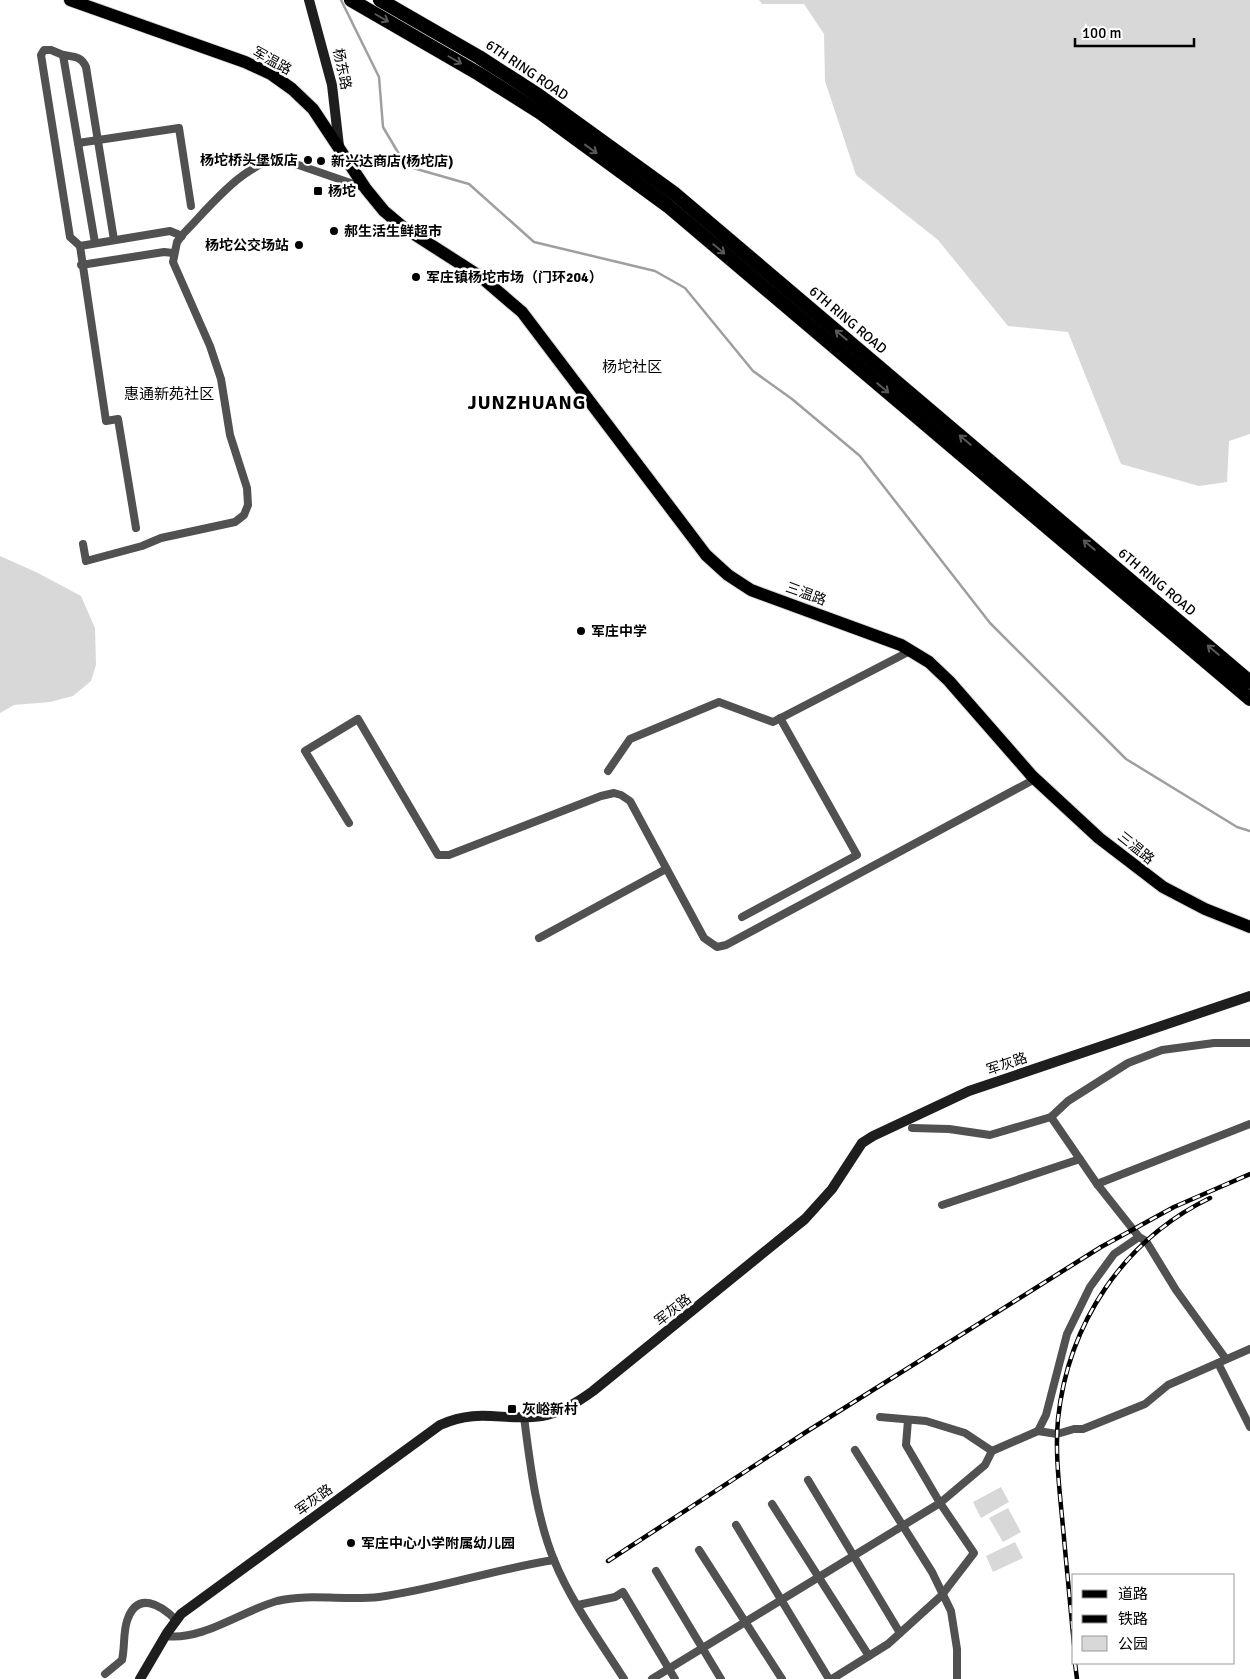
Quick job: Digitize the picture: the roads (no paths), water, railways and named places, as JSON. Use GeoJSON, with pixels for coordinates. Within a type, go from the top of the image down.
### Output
{"type":"FeatureCollection","features":[{"type":"Feature","properties":{"kind":"highway","name":"6TH RING ROAD"},"geometry":{"type":"LineString","coordinates":[[351,0],[541,113],[668,206],[1244,686]]}},
{"type":"Feature","properties":{"kind":"highway","name":"6TH RING ROAD"},"geometry":{"type":"LineString","coordinates":[[380,0],[479,57],[538,95],[675,194],[1244,686]]}},
{"type":"Feature","properties":{"kind":"highway"},"geometry":{"type":"LineString","coordinates":[[1244,686],[1250,699]]}},
{"type":"Feature","properties":{"kind":"main road","name":"军温路"},"geometry":{"type":"LineString","coordinates":[[70,0],[245,62],[271,74],[292,89],[313,109],[366,189],[384,212],[403,227]]}},
{"type":"Feature","properties":{"kind":"main road","name":"三温路"},"geometry":{"type":"LineString","coordinates":[[403,227],[481,277],[522,312],[706,555],[728,575],[751,590],[878,636],[910,650],[929,662],[949,681],[1035,779],[1100,838],[1148,878],[1178,896],[1250,927]]}},
{"type":"Feature","properties":{"kind":"street","name":"杨东路"},"geometry":{"type":"LineString","coordinates":[[309,0],[332,85],[338,146]]}},
{"type":"Feature","properties":{"kind":"street"},"geometry":{"type":"LineString","coordinates":[[114,240],[86,67],[82,60],[78,58],[51,50],[44,50],[41,55],[70,238],[80,246],[106,421],[118,419],[136,528]]}},
{"type":"Feature","properties":{"kind":"street"},"geometry":{"type":"LineString","coordinates":[[63,55],[95,243]]}},
{"type":"Feature","properties":{"kind":"street"},"geometry":{"type":"LineString","coordinates":[[78,144],[179,128],[191,206]]}},
{"type":"Feature","properties":{"kind":"street"},"geometry":{"type":"LineString","coordinates":[[83,544],[86,561],[142,546],[161,538],[235,522],[244,515],[248,505],[247,488],[230,435],[220,379],[203,329],[174,262],[173,253],[182,236],[239,179],[262,162],[271,159],[281,159],[366,189]]}},
{"type":"Feature","properties":{"kind":"street"},"geometry":{"type":"LineString","coordinates":[[80,246],[170,231],[182,236]]}},
{"type":"Feature","properties":{"kind":"street"},"geometry":{"type":"LineString","coordinates":[[82,265],[164,252],[173,253]]}},
{"type":"Feature","properties":{"kind":"street"},"geometry":{"type":"LineString","coordinates":[[608,771],[630,739],[718,702],[772,722],[910,650]]}},
{"type":"Feature","properties":{"kind":"street"},"geometry":{"type":"LineString","coordinates":[[742,917],[856,855],[780,718]]}},
{"type":"Feature","properties":{"kind":"street"},"geometry":{"type":"LineString","coordinates":[[349,823],[305,751],[358,719],[438,855],[449,854],[601,796],[614,793],[621,794],[630,801],[704,938],[717,946],[726,945],[1035,779]]}},
{"type":"Feature","properties":{"kind":"street"},"geometry":{"type":"LineString","coordinates":[[539,938],[666,869]]}},
{"type":"Feature","properties":{"kind":"street","name":"军灰路"},"geometry":{"type":"LineString","coordinates":[[140,1679],[176,1620],[440,1425],[464,1416],[524,1417],[555,1413],[580,1400],[715,1294],[819,1205],[862,1143],[873,1136],[968,1091],[1250,996]]}},
{"type":"Feature","properties":{"kind":"street"},"geometry":{"type":"LineString","coordinates":[[912,1128],[949,1128],[990,1135],[1051,1117],[1068,1101],[1128,1063],[1162,1050],[1214,1043],[1250,1043]]}},
{"type":"Feature","properties":{"kind":"street"},"geometry":{"type":"LineString","coordinates":[[1051,1117],[1097,1184],[1139,1237],[1146,1241],[1176,1290],[1226,1359]]}},
{"type":"Feature","properties":{"kind":"street"},"geometry":{"type":"LineString","coordinates":[[1097,1184],[1250,1124]]}},
{"type":"Feature","properties":{"kind":"street"},"geometry":{"type":"LineString","coordinates":[[942,1205],[1080,1159]]}},
{"type":"Feature","properties":{"kind":"street"},"geometry":{"type":"LineString","coordinates":[[1038,1431],[1046,1415],[1067,1334],[1090,1287],[1114,1254],[1139,1237]]}},
{"type":"Feature","properties":{"kind":"street"},"geometry":{"type":"LineString","coordinates":[[652,1679],[940,1503],[985,1465],[992,1450],[1038,1431],[1057,1434],[1074,1429],[1083,1429],[1145,1404],[1168,1385],[1250,1349]]}},
{"type":"Feature","properties":{"kind":"street"},"geometry":{"type":"LineString","coordinates":[[1218,1363],[1250,1428]]}},
{"type":"Feature","properties":{"kind":"street"},"geometry":{"type":"LineString","coordinates":[[524,1417],[530,1462],[547,1541],[554,1560],[578,1605],[624,1679]]}},
{"type":"Feature","properties":{"kind":"street"},"geometry":{"type":"LineString","coordinates":[[880,1417],[926,1421],[965,1433],[992,1450]]}},
{"type":"Feature","properties":{"kind":"street"},"geometry":{"type":"LineString","coordinates":[[736,1525],[830,1679],[869,1656],[888,1644],[943,1593],[974,1553],[940,1503],[906,1445],[908,1420]]}},
{"type":"Feature","properties":{"kind":"street"},"geometry":{"type":"LineString","coordinates":[[855,1450],[904,1525],[943,1593],[951,1611],[957,1649],[957,1679]]}},
{"type":"Feature","properties":{"kind":"street"},"geometry":{"type":"LineString","coordinates":[[808,1480],[900,1633]]}},
{"type":"Feature","properties":{"kind":"street"},"geometry":{"type":"LineString","coordinates":[[772,1504],[869,1656]]}},
{"type":"Feature","properties":{"kind":"street"},"geometry":{"type":"LineString","coordinates":[[698,1550],[782,1679]]}},
{"type":"Feature","properties":{"kind":"street"},"geometry":{"type":"LineString","coordinates":[[166,1636],[175,1637],[192,1634],[276,1602],[379,1597],[463,1580],[510,1566],[554,1560]]}},
{"type":"Feature","properties":{"kind":"street"},"geometry":{"type":"LineString","coordinates":[[656,1571],[721,1679]]}},
{"type":"Feature","properties":{"kind":"street"},"geometry":{"type":"LineString","coordinates":[[578,1605],[615,1597],[623,1592],[675,1679]]}},
{"type":"Feature","properties":{"kind":"street"},"geometry":{"type":"LineString","coordinates":[[105,1674],[122,1660],[127,1620],[132,1611],[142,1603],[152,1602],[164,1608],[176,1620]]}},
{"type":"Feature","properties":{"kind":"waterway"},"geometry":{"type":"LineString","coordinates":[[341,0],[379,77],[383,127],[406,166],[469,184],[534,242],[655,271],[685,288],[753,371],[792,399],[860,456],[990,623],[1126,759],[1237,827],[1250,831]]}},
{"type":"Feature","properties":{"kind":"railway"},"geometry":{"type":"LineString","coordinates":[[608,1561],[806,1432],[1101,1247],[1174,1207],[1250,1174]]}},
{"type":"Feature","properties":{"kind":"railway"},"geometry":{"type":"LineString","coordinates":[[1072,1623],[1057,1443],[1058,1419],[1064,1384],[1074,1350],[1088,1318],[1105,1289],[1126,1261],[1151,1237],[1179,1216],[1210,1198]]}},
{"type":"Feature","properties":{"kind":"railway"},"geometry":{"type":"LineString","coordinates":[[1075,1664],[1077,1679]]}},
{"type":"Feature","properties":{"kind":"place","name":"杨坨桥头堡饭店"},"geometry":{"type":"Point","coordinates":[308,160]}},
{"type":"Feature","properties":{"kind":"place","name":"新兴达商店(杨坨店)"},"geometry":{"type":"Point","coordinates":[321,161]}},
{"type":"Feature","properties":{"kind":"place","name":"杨坨"},"geometry":{"type":"Point","coordinates":[318,191]}},
{"type":"Feature","properties":{"kind":"place","name":"郝生活生鲜超市"},"geometry":{"type":"Point","coordinates":[334,231]}},
{"type":"Feature","properties":{"kind":"place","name":"杨坨公交场站"},"geometry":{"type":"Point","coordinates":[299,245]}},
{"type":"Feature","properties":{"kind":"place","name":"军庄镇杨坨市场（门环204）"},"geometry":{"type":"Point","coordinates":[416,277]}},
{"type":"Feature","properties":{"kind":"place","name":"军庄中学"},"geometry":{"type":"Point","coordinates":[581,631]}},
{"type":"Feature","properties":{"kind":"place","name":"灰峪新村"},"geometry":{"type":"Point","coordinates":[512,1409]}},
{"type":"Feature","properties":{"kind":"place","name":"军庄中心小学附属幼儿园"},"geometry":{"type":"Point","coordinates":[351,1543]}},
{"type":"Feature","properties":{"kind":"district","name":"杨坨社区"},"geometry":{"type":"Point","coordinates":[632,367]}},
{"type":"Feature","properties":{"kind":"district","name":"惠通新苑社区"},"geometry":{"type":"Point","coordinates":[169,394]}},
{"type":"Feature","properties":{"kind":"district","name":"JUNZHUANG"},"geometry":{"type":"Point","coordinates":[527,403]}}]}
